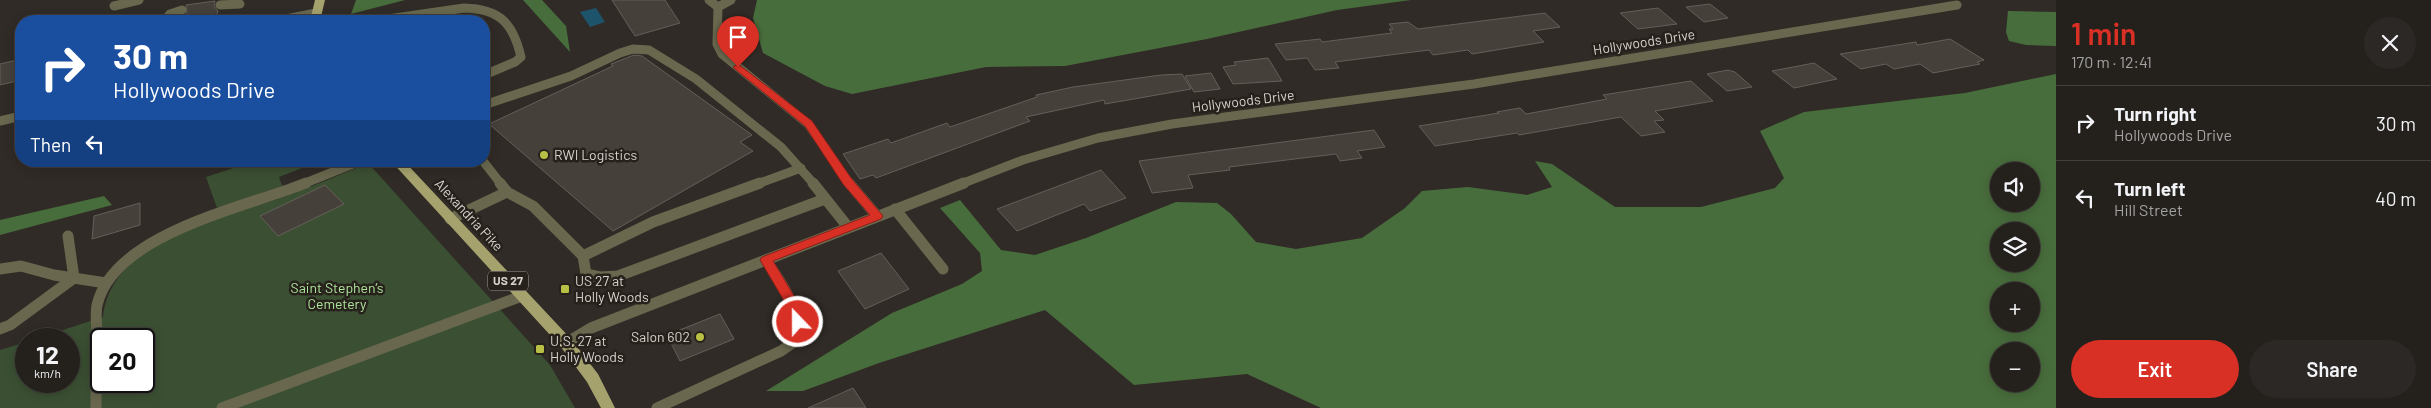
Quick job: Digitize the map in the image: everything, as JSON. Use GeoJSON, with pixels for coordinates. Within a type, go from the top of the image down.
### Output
{"type":"FeatureCollection","features":[{"type":"Feature","properties":{"kind":"main road"},"geometry":{"type":"LineString","coordinates":[[316,15],[320,0]]}},
{"type":"Feature","properties":{"kind":"main road","name":"Alexandria Pike"},"geometry":{"type":"LineString","coordinates":[[402,167],[566,343],[593,378],[608,408]]}},
{"type":"Feature","properties":{"kind":"street"},"geometry":{"type":"LineString","coordinates":[[114,6],[139,0]]}},
{"type":"Feature","properties":{"kind":"street"},"geometry":{"type":"LineString","coordinates":[[709,0],[718,7]]}},
{"type":"Feature","properties":{"kind":"street"},"geometry":{"type":"LineString","coordinates":[[718,7],[731,0]]}},
{"type":"Feature","properties":{"kind":"street"},"geometry":{"type":"LineString","coordinates":[[220,5],[240,2],[237,13]]}},
{"type":"Feature","properties":{"kind":"street","name":"Hollywoods Drive"},"geometry":{"type":"LineString","coordinates":[[566,343],[591,328],[848,227],[1062,147],[1127,132],[1474,84],[1957,5]]}},
{"type":"Feature","properties":{"kind":"street"},"geometry":{"type":"LineString","coordinates":[[718,7],[717,44],[722,54],[808,124],[847,181],[877,216]]}},
{"type":"Feature","properties":{"kind":"street"},"geometry":{"type":"LineString","coordinates":[[416,15],[464,8],[475,8],[497,13],[506,21],[518,41],[521,57],[515,62],[490,72]]}},
{"type":"Feature","properties":{"kind":"street"},"geometry":{"type":"LineString","coordinates":[[169,15],[182,10]]}},
{"type":"Feature","properties":{"kind":"street"},"geometry":{"type":"LineString","coordinates":[[490,103],[571,76],[620,53],[634,49],[649,50],[696,79],[781,147],[801,168],[848,227]]}},
{"type":"Feature","properties":{"kind":"street"},"geometry":{"type":"LineString","coordinates":[[0,121],[15,117]]}},
{"type":"Feature","properties":{"kind":"street"},"geometry":{"type":"LineString","coordinates":[[96,408],[97,306],[106,283],[134,256],[182,227],[294,188],[345,167]]}},
{"type":"Feature","properties":{"kind":"street"},"geometry":{"type":"LineString","coordinates":[[488,167],[507,192],[533,206],[583,256],[586,274],[600,277],[618,276],[824,199]]}},
{"type":"Feature","properties":{"kind":"street"},"geometry":{"type":"LineString","coordinates":[[583,256],[653,222],[801,168]]}},
{"type":"Feature","properties":{"kind":"street"},"geometry":{"type":"LineString","coordinates":[[450,219],[507,192]]}},
{"type":"Feature","properties":{"kind":"street"},"geometry":{"type":"LineString","coordinates":[[896,209],[943,269]]}},
{"type":"Feature","properties":{"kind":"street"},"geometry":{"type":"LineString","coordinates":[[68,236],[74,278]]}},
{"type":"Feature","properties":{"kind":"street"},"geometry":{"type":"LineString","coordinates":[[657,408],[781,351],[794,342],[798,322],[795,309],[766,260]]}},
{"type":"Feature","properties":{"kind":"street"},"geometry":{"type":"LineString","coordinates":[[0,269],[21,266],[106,283]]}},
{"type":"Feature","properties":{"kind":"street"},"geometry":{"type":"LineString","coordinates":[[0,329],[10,325],[74,278]]}},
{"type":"Feature","properties":{"kind":"street"},"geometry":{"type":"LineString","coordinates":[[222,408],[522,296]]}},
{"type":"Feature","properties":{"kind":"green space"},"geometry":{"type":"Polygon","coordinates":[[[356,0],[405,0],[351,14],[356,0]]]}},
{"type":"Feature","properties":{"kind":"green space"},"geometry":{"type":"Polygon","coordinates":[[[523,0],[542,0],[566,26],[570,52],[523,0]]]}},
{"type":"Feature","properties":{"kind":"green space"},"geometry":{"type":"Polygon","coordinates":[[[757,0],[1411,0],[1337,10],[1207,39],[1065,66],[986,67],[852,94],[825,86],[763,53],[753,18],[757,0]]]}},
{"type":"Feature","properties":{"kind":"green space"},"geometry":{"type":"Polygon","coordinates":[[[2008,11],[2056,12],[2056,46],[2026,45],[2009,41],[2006,32],[2008,11]]]}},
{"type":"Feature","properties":{"kind":"green space"},"geometry":{"type":"Polygon","coordinates":[[[2056,74],[2056,408],[1321,408],[1247,374],[1134,385],[1045,310],[879,363],[803,391],[766,391],[892,313],[962,284],[982,271],[980,253],[940,208],[960,200],[1001,250],[1035,255],[1086,238],[1176,202],[1217,203],[1231,214],[1256,242],[1296,249],[1362,238],[1405,208],[1422,191],[1468,187],[1527,195],[1552,187],[1535,161],[1552,164],[1615,207],[1701,207],[1775,188],[1784,178],[1760,131],[1804,112],[1965,93],[2056,74]]]}},
{"type":"Feature","properties":{"kind":"green space"},"geometry":{"type":"Polygon","coordinates":[[[237,167],[305,167],[279,177],[282,186],[217,208],[206,177],[237,167]]]}},
{"type":"Feature","properties":{"kind":"green space","name":"Saint Stephen’s Cemetery"},"geometry":{"type":"Polygon","coordinates":[[[358,167],[372,167],[550,365],[575,408],[0,408],[0,350],[15,345],[15,393],[80,393],[80,328],[69,328],[103,317],[111,290],[127,268],[149,250],[175,235],[204,223],[286,196],[358,167]]]}},
{"type":"Feature","properties":{"kind":"green space"},"geometry":{"type":"Polygon","coordinates":[[[104,196],[112,205],[0,235],[0,220],[104,196]]]}},
{"type":"Feature","properties":{"kind":"water"},"geometry":{"type":"Polygon","coordinates":[[[596,8],[605,22],[590,27],[580,12],[596,8]]]}},
{"type":"Feature","properties":{"kind":"building"},"geometry":{"type":"Polygon","coordinates":[[[612,0],[665,0],[680,23],[635,36],[612,0]]]}},
{"type":"Feature","properties":{"kind":"building"},"geometry":{"type":"Polygon","coordinates":[[[215,1],[214,6],[218,11],[216,15],[185,15],[187,14],[186,5],[215,1]]]}},
{"type":"Feature","properties":{"kind":"building"},"geometry":{"type":"Polygon","coordinates":[[[1710,4],[1728,18],[1704,22],[1686,7],[1710,4]]]}},
{"type":"Feature","properties":{"kind":"building"},"geometry":{"type":"Polygon","coordinates":[[[1658,8],[1677,24],[1638,29],[1620,13],[1658,8]]]}},
{"type":"Feature","properties":{"kind":"building"},"geometry":{"type":"Polygon","coordinates":[[[1545,13],[1560,27],[1533,31],[1544,42],[1472,54],[1468,50],[1433,55],[1429,50],[1335,62],[1339,68],[1315,70],[1307,58],[1286,60],[1275,44],[1320,39],[1322,42],[1392,33],[1389,29],[1393,29],[1389,24],[1408,22],[1418,29],[1545,13]]]}},
{"type":"Feature","properties":{"kind":"building"},"geometry":{"type":"Polygon","coordinates":[[[1950,39],[1984,60],[1977,62],[1980,64],[1933,73],[1920,64],[1894,69],[1886,64],[1861,69],[1840,54],[1916,42],[1917,45],[1950,39]]]}},
{"type":"Feature","properties":{"kind":"building"},"geometry":{"type":"Polygon","coordinates":[[[634,55],[642,56],[752,135],[740,142],[753,151],[613,231],[490,125],[613,66],[611,64],[634,55]]]}},
{"type":"Feature","properties":{"kind":"building"},"geometry":{"type":"Polygon","coordinates":[[[1268,58],[1282,81],[1233,84],[1223,67],[1236,65],[1234,62],[1268,58]]]}},
{"type":"Feature","properties":{"kind":"building"},"geometry":{"type":"Polygon","coordinates":[[[15,60],[15,81],[0,85],[0,64],[15,60]]]}},
{"type":"Feature","properties":{"kind":"building"},"geometry":{"type":"Polygon","coordinates":[[[1814,63],[1837,79],[1794,88],[1772,71],[1814,63]]]}},
{"type":"Feature","properties":{"kind":"building"},"geometry":{"type":"Polygon","coordinates":[[[1728,70],[1735,72],[1752,87],[1727,91],[1707,74],[1728,70]]]}},
{"type":"Feature","properties":{"kind":"building"},"geometry":{"type":"Polygon","coordinates":[[[1211,73],[1220,89],[1194,92],[1185,76],[1211,73]]]}},
{"type":"Feature","properties":{"kind":"building"},"geometry":{"type":"Polygon","coordinates":[[[1182,74],[1191,89],[1105,104],[1104,100],[1026,117],[1030,121],[876,178],[873,175],[860,179],[843,154],[888,139],[891,143],[947,123],[950,127],[1037,97],[1036,95],[1073,87],[1182,74]]]}},
{"type":"Feature","properties":{"kind":"building"},"geometry":{"type":"Polygon","coordinates":[[[1691,81],[1713,101],[1655,111],[1664,120],[1654,121],[1665,132],[1641,136],[1621,117],[1519,135],[1517,133],[1435,146],[1419,126],[1520,108],[1526,114],[1607,99],[1603,95],[1691,81]]]}},
{"type":"Feature","properties":{"kind":"building"},"geometry":{"type":"Polygon","coordinates":[[[1374,130],[1385,147],[1357,151],[1362,158],[1340,161],[1336,154],[1229,167],[1230,170],[1188,175],[1193,188],[1152,193],[1139,161],[1374,130]]]}},
{"type":"Feature","properties":{"kind":"building"},"geometry":{"type":"Polygon","coordinates":[[[1101,170],[1126,198],[1090,211],[1084,204],[1017,231],[997,209],[1101,170]]]}},
{"type":"Feature","properties":{"kind":"building"},"geometry":{"type":"Polygon","coordinates":[[[325,185],[344,204],[278,236],[260,216],[325,185]]]}},
{"type":"Feature","properties":{"kind":"building"},"geometry":{"type":"Polygon","coordinates":[[[140,203],[140,225],[92,239],[94,216],[140,203]]]}},
{"type":"Feature","properties":{"kind":"building"},"geometry":{"type":"Polygon","coordinates":[[[881,253],[909,289],[865,309],[838,271],[881,253]]]}},
{"type":"Feature","properties":{"kind":"building","name":"Salon 602"},"geometry":{"type":"Polygon","coordinates":[[[720,314],[734,339],[680,361],[667,335],[720,314]]]}},
{"type":"Feature","properties":{"kind":"building"},"geometry":{"type":"Polygon","coordinates":[[[853,388],[866,408],[808,408],[853,388]]]}},
{"type":"Feature","properties":{"kind":"place","name":"RWI Logistics"},"geometry":{"type":"Point","coordinates":[544,155]}},
{"type":"Feature","properties":{"kind":"place","name":"US 27 at Holly Woods"},"geometry":{"type":"Point","coordinates":[565,289]}},
{"type":"Feature","properties":{"kind":"place","name":"Salon 602"},"geometry":{"type":"Point","coordinates":[700,337]}},
{"type":"Feature","properties":{"kind":"place","name":"U.S. 27 at Holly Woods"},"geometry":{"type":"Point","coordinates":[540,349]}},
{"type":"Feature","properties":{"kind":"route"},"geometry":{"type":"LineString","coordinates":[[738,67],[808,124],[847,181],[877,216],[766,260],[795,309],[798,322]]}}]}
